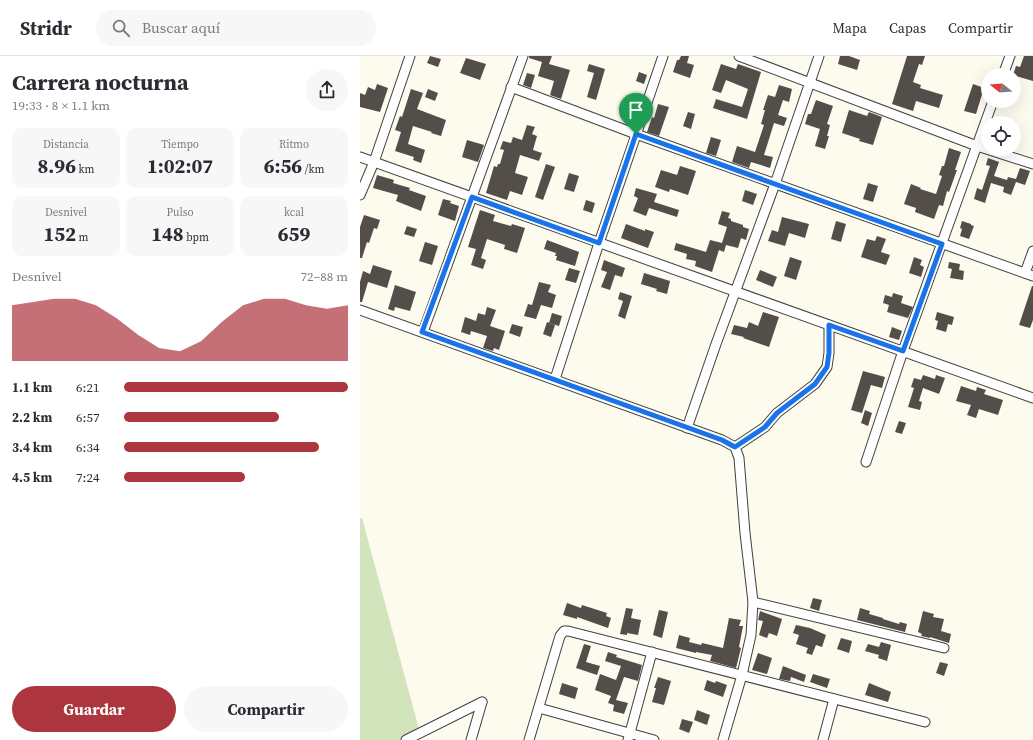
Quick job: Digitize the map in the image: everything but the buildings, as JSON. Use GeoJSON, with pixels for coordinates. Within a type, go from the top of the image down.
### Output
{"type":"FeatureCollection","features":[{"type":"Feature","properties":{"kind":"street"},"geometry":{"type":"LineString","coordinates":[[360,195],[374,162],[410,56]]}},
{"type":"Feature","properties":{"kind":"street"},"geometry":{"type":"LineString","coordinates":[[422,332],[522,56]]}},
{"type":"Feature","properties":{"kind":"street"},"geometry":{"type":"LineString","coordinates":[[555,379],[599,243],[663,56]]}},
{"type":"Feature","properties":{"kind":"street"},"geometry":{"type":"LineString","coordinates":[[739,56],[977,146],[1033,164]]}},
{"type":"Feature","properties":{"kind":"street"},"geometry":{"type":"LineString","coordinates":[[687,428],[716,344],[776,184],[819,56]]}},
{"type":"Feature","properties":{"kind":"street"},"geometry":{"type":"LineString","coordinates":[[1006,68],[1010,56]]}},
{"type":"Feature","properties":{"kind":"street"},"geometry":{"type":"LineString","coordinates":[[512,87],[636,134],[1029,274],[1033,251]]}},
{"type":"Feature","properties":{"kind":"street"},"geometry":{"type":"LineString","coordinates":[[866,462],[903,351],[991,108]]}},
{"type":"Feature","properties":{"kind":"street"},"geometry":{"type":"LineString","coordinates":[[360,157],[1033,398]]}},
{"type":"Feature","properties":{"kind":"street"},"geometry":{"type":"LineString","coordinates":[[360,310],[722,440],[735,447],[739,458],[745,533],[753,602],[751,635],[742,675],[723,740]]}},
{"type":"Feature","properties":{"kind":"street"},"geometry":{"type":"LineString","coordinates":[[735,447],[765,427],[777,413],[815,384],[827,367],[829,353],[829,325]]}},
{"type":"Feature","properties":{"kind":"street"},"geometry":{"type":"LineString","coordinates":[[753,602],[944,648]]}},
{"type":"Feature","properties":{"kind":"street"},"geometry":{"type":"LineString","coordinates":[[529,740],[560,636],[564,631],[925,722]]}},
{"type":"Feature","properties":{"kind":"street"},"geometry":{"type":"LineString","coordinates":[[629,737],[652,652]]}},
{"type":"Feature","properties":{"kind":"street"},"geometry":{"type":"LineString","coordinates":[[823,740],[834,699]]}},
{"type":"Feature","properties":{"kind":"street"},"geometry":{"type":"LineString","coordinates":[[406,740],[482,702],[471,740]]}},
{"type":"Feature","properties":{"kind":"street"},"geometry":{"type":"LineString","coordinates":[[539,708],[629,737],[654,740]]}},
{"type":"Feature","properties":{"kind":"green space"},"geometry":{"type":"Polygon","coordinates":[[[360,518],[362,518],[420,733],[406,740],[360,740],[360,518]]]}},
{"type":"Feature","properties":{"kind":"route"},"geometry":{"type":"LineString","coordinates":[[636,134],[942,244],[903,351],[829,325],[829,353],[827,367],[815,384],[777,413],[765,427],[735,447],[722,440],[422,332],[472,197],[599,243],[636,134]]}}]}
